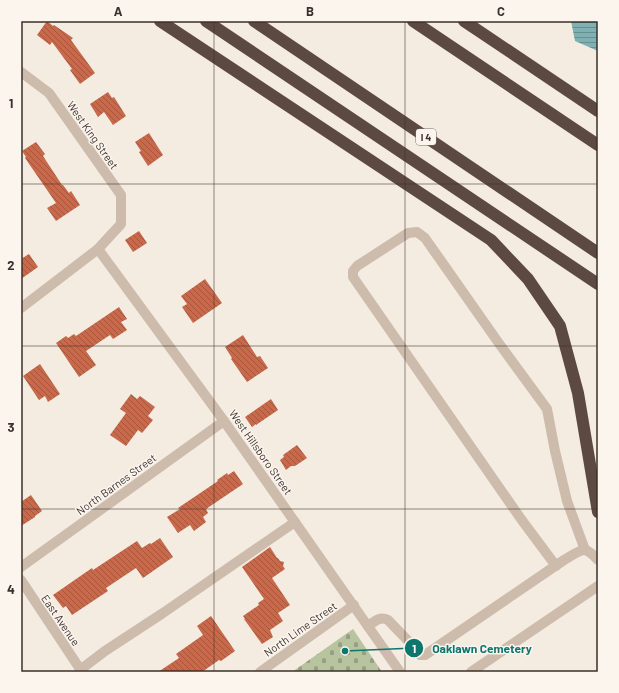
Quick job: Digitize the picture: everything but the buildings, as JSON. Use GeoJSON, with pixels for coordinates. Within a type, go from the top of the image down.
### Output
{"type":"FeatureCollection","features":[{"type":"Feature","properties":{"kind":"highway"},"geometry":{"type":"LineString","coordinates":[[160,21],[490,240],[528,279],[560,326],[578,393],[598,512]]}},
{"type":"Feature","properties":{"kind":"highway"},"geometry":{"type":"LineString","coordinates":[[206,21],[598,284]]}},
{"type":"Feature","properties":{"kind":"highway","name":"I 4"},"geometry":{"type":"LineString","coordinates":[[254,21],[598,253]]}},
{"type":"Feature","properties":{"kind":"highway"},"geometry":{"type":"LineString","coordinates":[[413,21],[598,145]]}},
{"type":"Feature","properties":{"kind":"highway"},"geometry":{"type":"LineString","coordinates":[[464,21],[598,111]]}},
{"type":"Feature","properties":{"kind":"street","name":"West King Street"},"geometry":{"type":"LineString","coordinates":[[21,72],[49,93],[121,195],[121,224],[98,249]]}},
{"type":"Feature","properties":{"kind":"street"},"geometry":{"type":"LineString","coordinates":[[556,566],[521,519],[353,277],[353,271],[357,266],[408,233],[417,232],[425,238],[547,409],[567,501],[585,550],[598,560]]}},
{"type":"Feature","properties":{"kind":"street"},"geometry":{"type":"LineString","coordinates":[[21,308],[98,249]]}},
{"type":"Feature","properties":{"kind":"street","name":"West Hillsboro Street"},"geometry":{"type":"LineString","coordinates":[[98,249],[224,421],[400,672]]}},
{"type":"Feature","properties":{"kind":"street","name":"North Barnes Street"},"geometry":{"type":"LineString","coordinates":[[21,567],[224,421]]}},
{"type":"Feature","properties":{"kind":"street"},"geometry":{"type":"LineString","coordinates":[[81,671],[105,651],[295,522]]}},
{"type":"Feature","properties":{"kind":"street"},"geometry":{"type":"LineString","coordinates":[[368,626],[380,618],[388,620],[420,655],[425,655],[577,552],[585,550]]}},
{"type":"Feature","properties":{"kind":"street","name":"East Avenue"},"geometry":{"type":"LineString","coordinates":[[21,580],[81,671]]}},
{"type":"Feature","properties":{"kind":"street"},"geometry":{"type":"LineString","coordinates":[[471,672],[598,586]]}},
{"type":"Feature","properties":{"kind":"street","name":"North Lime Street"},"geometry":{"type":"LineString","coordinates":[[260,672],[354,605]]}},
{"type":"Feature","properties":{"kind":"green space"},"geometry":{"type":"Polygon","coordinates":[[[353,629],[382,672],[292,672],[353,629]]]}},
{"type":"Feature","properties":{"kind":"water"},"geometry":{"type":"Polygon","coordinates":[[[571,21],[598,21],[598,51],[575,41],[571,21]]]}},
{"type":"Feature","properties":{"kind":"place","name":"Oaklawn Cemetery"},"geometry":{"type":"Point","coordinates":[345,651]}}]}
